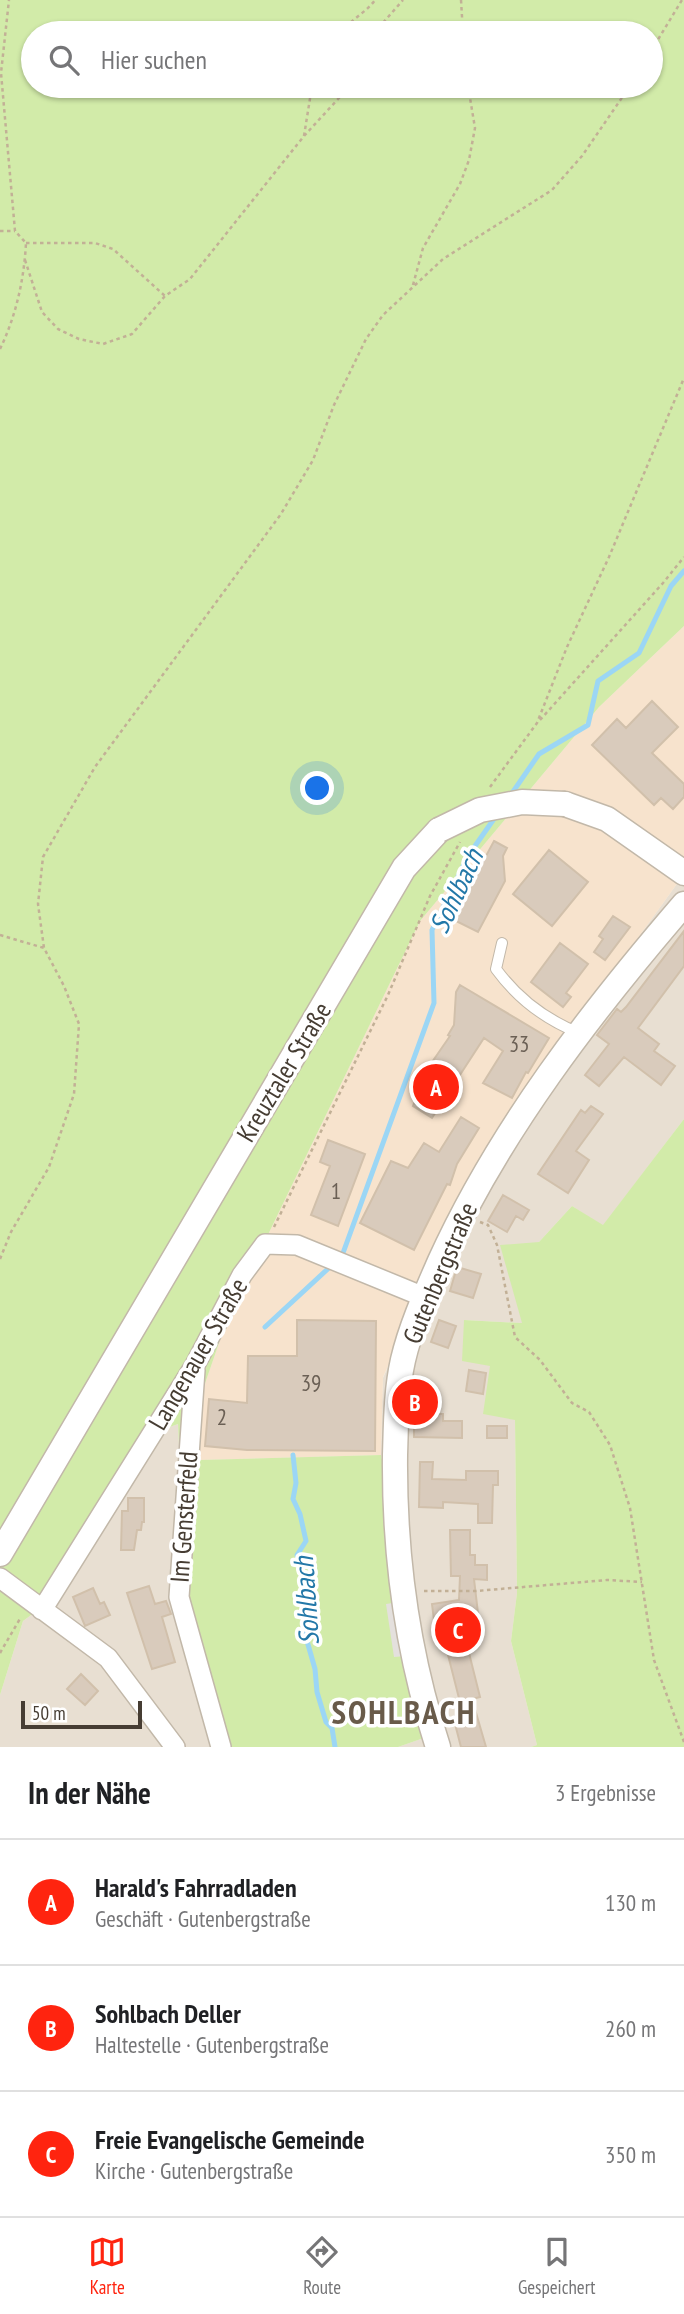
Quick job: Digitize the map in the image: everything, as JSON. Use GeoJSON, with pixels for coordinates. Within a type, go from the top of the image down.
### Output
{"type":"FeatureCollection","features":[{"type":"Feature","properties":{"kind":"street","name":"Kreuztaler Straße"},"geometry":{"type":"LineString","coordinates":[[0,1553],[404,868],[439,830],[480,810],[522,802],[565,804],[607,819],[684,873]]}},
{"type":"Feature","properties":{"kind":"street","name":"Gutenbergstraße"},"geometry":{"type":"LineString","coordinates":[[438,1747],[413,1660],[396,1523],[396,1413],[403,1361],[424,1297],[462,1213],[504,1141],[640,955],[684,904]]}},
{"type":"Feature","properties":{"kind":"street","name":"Langenauer Straße"},"geometry":{"type":"LineString","coordinates":[[36,1606],[195,1365],[242,1275],[265,1244],[298,1245],[424,1297]]}},
{"type":"Feature","properties":{"kind":"street","name":"Im Gensterfeld"},"geometry":{"type":"LineString","coordinates":[[195,1365],[179,1597],[221,1747]]}},
{"type":"Feature","properties":{"kind":"street"},"geometry":{"type":"LineString","coordinates":[[0,1578],[108,1658],[175,1747]]}},
{"type":"Feature","properties":{"kind":"lane"},"geometry":{"type":"LineString","coordinates":[[502,943],[496,969],[514,993],[558,1025],[580,1034]]}},
{"type":"Feature","properties":{"kind":"path"},"geometry":{"type":"LineString","coordinates":[[0,349],[13,323],[26,243],[16,231],[1,73],[9,0]]}},
{"type":"Feature","properties":{"kind":"path"},"geometry":{"type":"LineString","coordinates":[[352,21],[366,13],[375,0]]}},
{"type":"Feature","properties":{"kind":"path"},"geometry":{"type":"LineString","coordinates":[[385,21],[404,0]]}},
{"type":"Feature","properties":{"kind":"path"},"geometry":{"type":"LineString","coordinates":[[461,0],[462,21]]}},
{"type":"Feature","properties":{"kind":"path"},"geometry":{"type":"LineString","coordinates":[[663,31],[681,0]]}},
{"type":"Feature","properties":{"kind":"path"},"geometry":{"type":"LineString","coordinates":[[304,136],[310,98]]}},
{"type":"Feature","properties":{"kind":"path"},"geometry":{"type":"LineString","coordinates":[[25,260],[42,313],[58,329],[79,339],[103,344],[132,334],[164,296],[190,279],[304,136],[339,98]]}},
{"type":"Feature","properties":{"kind":"path"},"geometry":{"type":"LineString","coordinates":[[413,286],[423,248],[460,184],[469,160],[475,128],[470,98]]}},
{"type":"Feature","properties":{"kind":"path"},"geometry":{"type":"LineString","coordinates":[[0,1259],[11,1232],[49,1167],[74,1094],[79,1024],[64,986],[44,948],[38,904],[43,857],[95,767],[281,514],[313,460],[334,405],[366,339],[383,315],[443,259],[552,190],[582,156],[622,98]]}},
{"type":"Feature","properties":{"kind":"path"},"geometry":{"type":"LineString","coordinates":[[0,231],[16,231]]}},
{"type":"Feature","properties":{"kind":"path"},"geometry":{"type":"LineString","coordinates":[[26,243],[95,243],[113,248],[164,296]]}},
{"type":"Feature","properties":{"kind":"path"},"geometry":{"type":"LineString","coordinates":[[537,723],[684,557]]}},
{"type":"Feature","properties":{"kind":"path"},"geometry":{"type":"LineString","coordinates":[[0,935],[44,948]]}},
{"type":"Feature","properties":{"kind":"path"},"geometry":{"type":"LineString","coordinates":[[462,1213],[488,1225],[497,1245],[514,1337],[540,1360],[572,1403],[589,1412],[610,1445],[630,1508],[653,1660],[684,1742]]}},
{"type":"Feature","properties":{"kind":"path"},"geometry":{"type":"LineString","coordinates":[[403,1591],[476,1591],[607,1580],[642,1582]]}},
{"type":"Feature","properties":{"kind":"path"},"geometry":{"type":"LineString","coordinates":[[0,1653],[36,1606]]}},
{"type":"Feature","properties":{"kind":"shaded area"},"geometry":{"type":"Polygon","coordinates":[[[684,626],[684,874],[493,1139],[383,1377],[381,1455],[199,1460],[201,1395],[228,1317],[420,921],[599,707],[684,626]]]}},
{"type":"Feature","properties":{"kind":"shaded area"},"geometry":{"type":"Polygon","coordinates":[[[684,874],[684,1119],[603,1226],[572,1206],[539,1242],[522,1323],[464,1320],[490,1366],[515,1420],[517,1593],[511,1641],[537,1745],[398,1747],[441,1732],[381,1455],[383,1378],[493,1139],[684,874]]]}},
{"type":"Feature","properties":{"kind":"shaded area"},"geometry":{"type":"Polygon","coordinates":[[[178,1424],[186,1596],[221,1747],[0,1747],[0,1695],[23,1621],[53,1599],[159,1431],[178,1424]]]}},
{"type":"Feature","properties":{"kind":"shaded area"},"geometry":{"type":"Polygon","coordinates":[[[399,1602],[407,1656],[394,1657],[386,1604],[399,1602]]]}},
{"type":"Feature","properties":{"kind":"green space"},"geometry":{"type":"Polygon","coordinates":[[[0,0],[684,0],[684,626],[599,707],[420,921],[228,1317],[201,1395],[199,1460],[381,1455],[441,1732],[398,1747],[221,1747],[186,1596],[178,1424],[159,1431],[53,1599],[23,1621],[0,1695],[0,0]]]}},
{"type":"Feature","properties":{"kind":"green space"},"geometry":{"type":"Polygon","coordinates":[[[684,1119],[684,1747],[531,1747],[537,1745],[511,1641],[517,1593],[515,1420],[483,1414],[490,1366],[462,1361],[464,1320],[522,1323],[500,1245],[539,1242],[572,1206],[603,1225],[684,1119]]]}},
{"type":"Feature","properties":{"kind":"building"},"geometry":{"type":"Polygon","coordinates":[[[652,701],[678,727],[652,753],[684,784],[684,797],[673,809],[661,798],[654,805],[592,745],[617,719],[626,728],[652,701]]]}},
{"type":"Feature","properties":{"kind":"building"},"geometry":{"type":"Polygon","coordinates":[[[494,841],[507,848],[503,856],[505,881],[478,932],[448,917],[481,853],[486,856],[494,841]]]}},
{"type":"Feature","properties":{"kind":"building"},"geometry":{"type":"Polygon","coordinates":[[[549,850],[588,882],[552,926],[513,894],[549,850]]]}},
{"type":"Feature","properties":{"kind":"building"},"geometry":{"type":"Polygon","coordinates":[[[613,916],[630,927],[605,960],[594,952],[603,939],[599,936],[613,916]]]}},
{"type":"Feature","properties":{"kind":"building"},"geometry":{"type":"Polygon","coordinates":[[[684,931],[684,966],[638,1028],[659,1044],[654,1051],[675,1066],[661,1085],[624,1057],[599,1086],[585,1075],[609,1044],[597,1035],[617,1009],[621,1012],[626,1007],[684,931]]]}},
{"type":"Feature","properties":{"kind":"building"},"geometry":{"type":"Polygon","coordinates":[[[560,943],[588,964],[566,993],[571,997],[563,1007],[531,982],[560,943]]]}},
{"type":"Feature","properties":{"kind":"building"},"geometry":{"type":"Polygon","coordinates":[[[460,985],[549,1038],[512,1098],[483,1083],[503,1051],[484,1038],[432,1118],[413,1106],[428,1068],[450,1036],[448,1035],[454,1025],[456,992],[460,985]]]}},
{"type":"Feature","properties":{"kind":"building"},"geometry":{"type":"Polygon","coordinates":[[[591,1106],[603,1114],[576,1151],[589,1160],[568,1193],[538,1174],[581,1110],[585,1113],[591,1106]]]}},
{"type":"Feature","properties":{"kind":"building"},"geometry":{"type":"Polygon","coordinates":[[[461,1117],[479,1128],[457,1164],[450,1185],[447,1184],[414,1250],[360,1223],[391,1161],[408,1168],[424,1143],[439,1152],[461,1117]]]}},
{"type":"Feature","properties":{"kind":"building"},"geometry":{"type":"Polygon","coordinates":[[[328,1140],[365,1154],[338,1226],[311,1215],[330,1166],[320,1162],[328,1140]]]}},
{"type":"Feature","properties":{"kind":"building"},"geometry":{"type":"Polygon","coordinates":[[[503,1195],[529,1210],[523,1220],[516,1216],[507,1232],[488,1221],[503,1195]]]}},
{"type":"Feature","properties":{"kind":"building"},"geometry":{"type":"Polygon","coordinates":[[[457,1267],[481,1274],[473,1298],[450,1291],[457,1267]]]}},
{"type":"Feature","properties":{"kind":"building"},"geometry":{"type":"Polygon","coordinates":[[[297,1320],[376,1321],[375,1451],[247,1450],[205,1446],[209,1399],[247,1403],[248,1356],[297,1356],[297,1320]]]}},
{"type":"Feature","properties":{"kind":"building"},"geometry":{"type":"Polygon","coordinates":[[[439,1320],[456,1326],[448,1348],[431,1342],[439,1320]]]}},
{"type":"Feature","properties":{"kind":"building"},"geometry":{"type":"Polygon","coordinates":[[[469,1370],[486,1373],[483,1394],[466,1391],[469,1370]]]}},
{"type":"Feature","properties":{"kind":"building"},"geometry":{"type":"Polygon","coordinates":[[[430,1414],[443,1414],[443,1421],[462,1421],[462,1438],[414,1437],[414,1420],[430,1421],[430,1414]]]}},
{"type":"Feature","properties":{"kind":"building"},"geometry":{"type":"Polygon","coordinates":[[[487,1426],[507,1426],[507,1438],[487,1438],[487,1426]]]}},
{"type":"Feature","properties":{"kind":"building"},"geometry":{"type":"Polygon","coordinates":[[[420,1462],[433,1462],[432,1479],[466,1480],[466,1471],[498,1471],[498,1485],[493,1485],[492,1523],[478,1523],[478,1504],[443,1502],[443,1508],[419,1507],[420,1462]]]}},
{"type":"Feature","properties":{"kind":"building"},"geometry":{"type":"Polygon","coordinates":[[[128,1498],[144,1498],[144,1522],[141,1530],[137,1530],[134,1550],[121,1550],[122,1511],[128,1511],[128,1498]]]}},
{"type":"Feature","properties":{"kind":"building"},"geometry":{"type":"Polygon","coordinates":[[[450,1530],[470,1530],[470,1555],[475,1555],[475,1565],[487,1565],[487,1580],[474,1579],[481,1639],[466,1641],[480,1697],[472,1699],[486,1747],[461,1747],[454,1720],[464,1718],[445,1643],[437,1644],[432,1604],[459,1600],[460,1576],[451,1576],[450,1530]]]}},
{"type":"Feature","properties":{"kind":"building"},"geometry":{"type":"Polygon","coordinates":[[[149,1586],[155,1604],[166,1601],[171,1614],[162,1617],[175,1662],[152,1669],[127,1593],[149,1586]]]}},
{"type":"Feature","properties":{"kind":"building"},"geometry":{"type":"Polygon","coordinates":[[[93,1588],[100,1604],[104,1602],[110,1615],[85,1626],[73,1597],[93,1588]]]}},
{"type":"Feature","properties":{"kind":"building"},"geometry":{"type":"Polygon","coordinates":[[[81,1674],[98,1691],[85,1705],[67,1689],[81,1674]]]}},
{"type":"Feature","properties":{"kind":"waterway","name":"Sohlbach"},"geometry":{"type":"LineString","coordinates":[[510,796],[539,754],[588,725],[598,681],[639,653],[671,586],[684,571]]}},
{"type":"Feature","properties":{"kind":"waterway","name":"Sohlbach"},"geometry":{"type":"LineString","coordinates":[[338,1258],[343,1253],[434,1003],[432,930],[468,856],[496,816]]}},
{"type":"Feature","properties":{"kind":"waterway","name":"Sohlbach"},"geometry":{"type":"LineString","coordinates":[[265,1327],[332,1265]]}},
{"type":"Feature","properties":{"kind":"waterway","name":"Sohlbach"},"geometry":{"type":"LineString","coordinates":[[293,1455],[296,1483],[293,1499],[300,1514],[306,1541],[297,1555],[300,1569],[309,1577],[305,1634],[315,1669],[317,1692],[326,1722],[332,1728],[335,1747]]}},
{"type":"Feature","properties":{"kind":"place","name":"Harald's Fahrradladen"},"geometry":{"type":"Point","coordinates":[436,1087]}},
{"type":"Feature","properties":{"kind":"place","name":"Sohlbach Deller"},"geometry":{"type":"Point","coordinates":[415,1402]}},
{"type":"Feature","properties":{"kind":"place","name":"Freie Evangelische Gemeinde"},"geometry":{"type":"Point","coordinates":[458,1630]}},
{"type":"Feature","properties":{"kind":"district","name":"SOHLBACH"},"geometry":{"type":"Point","coordinates":[404,1712]}}]}
